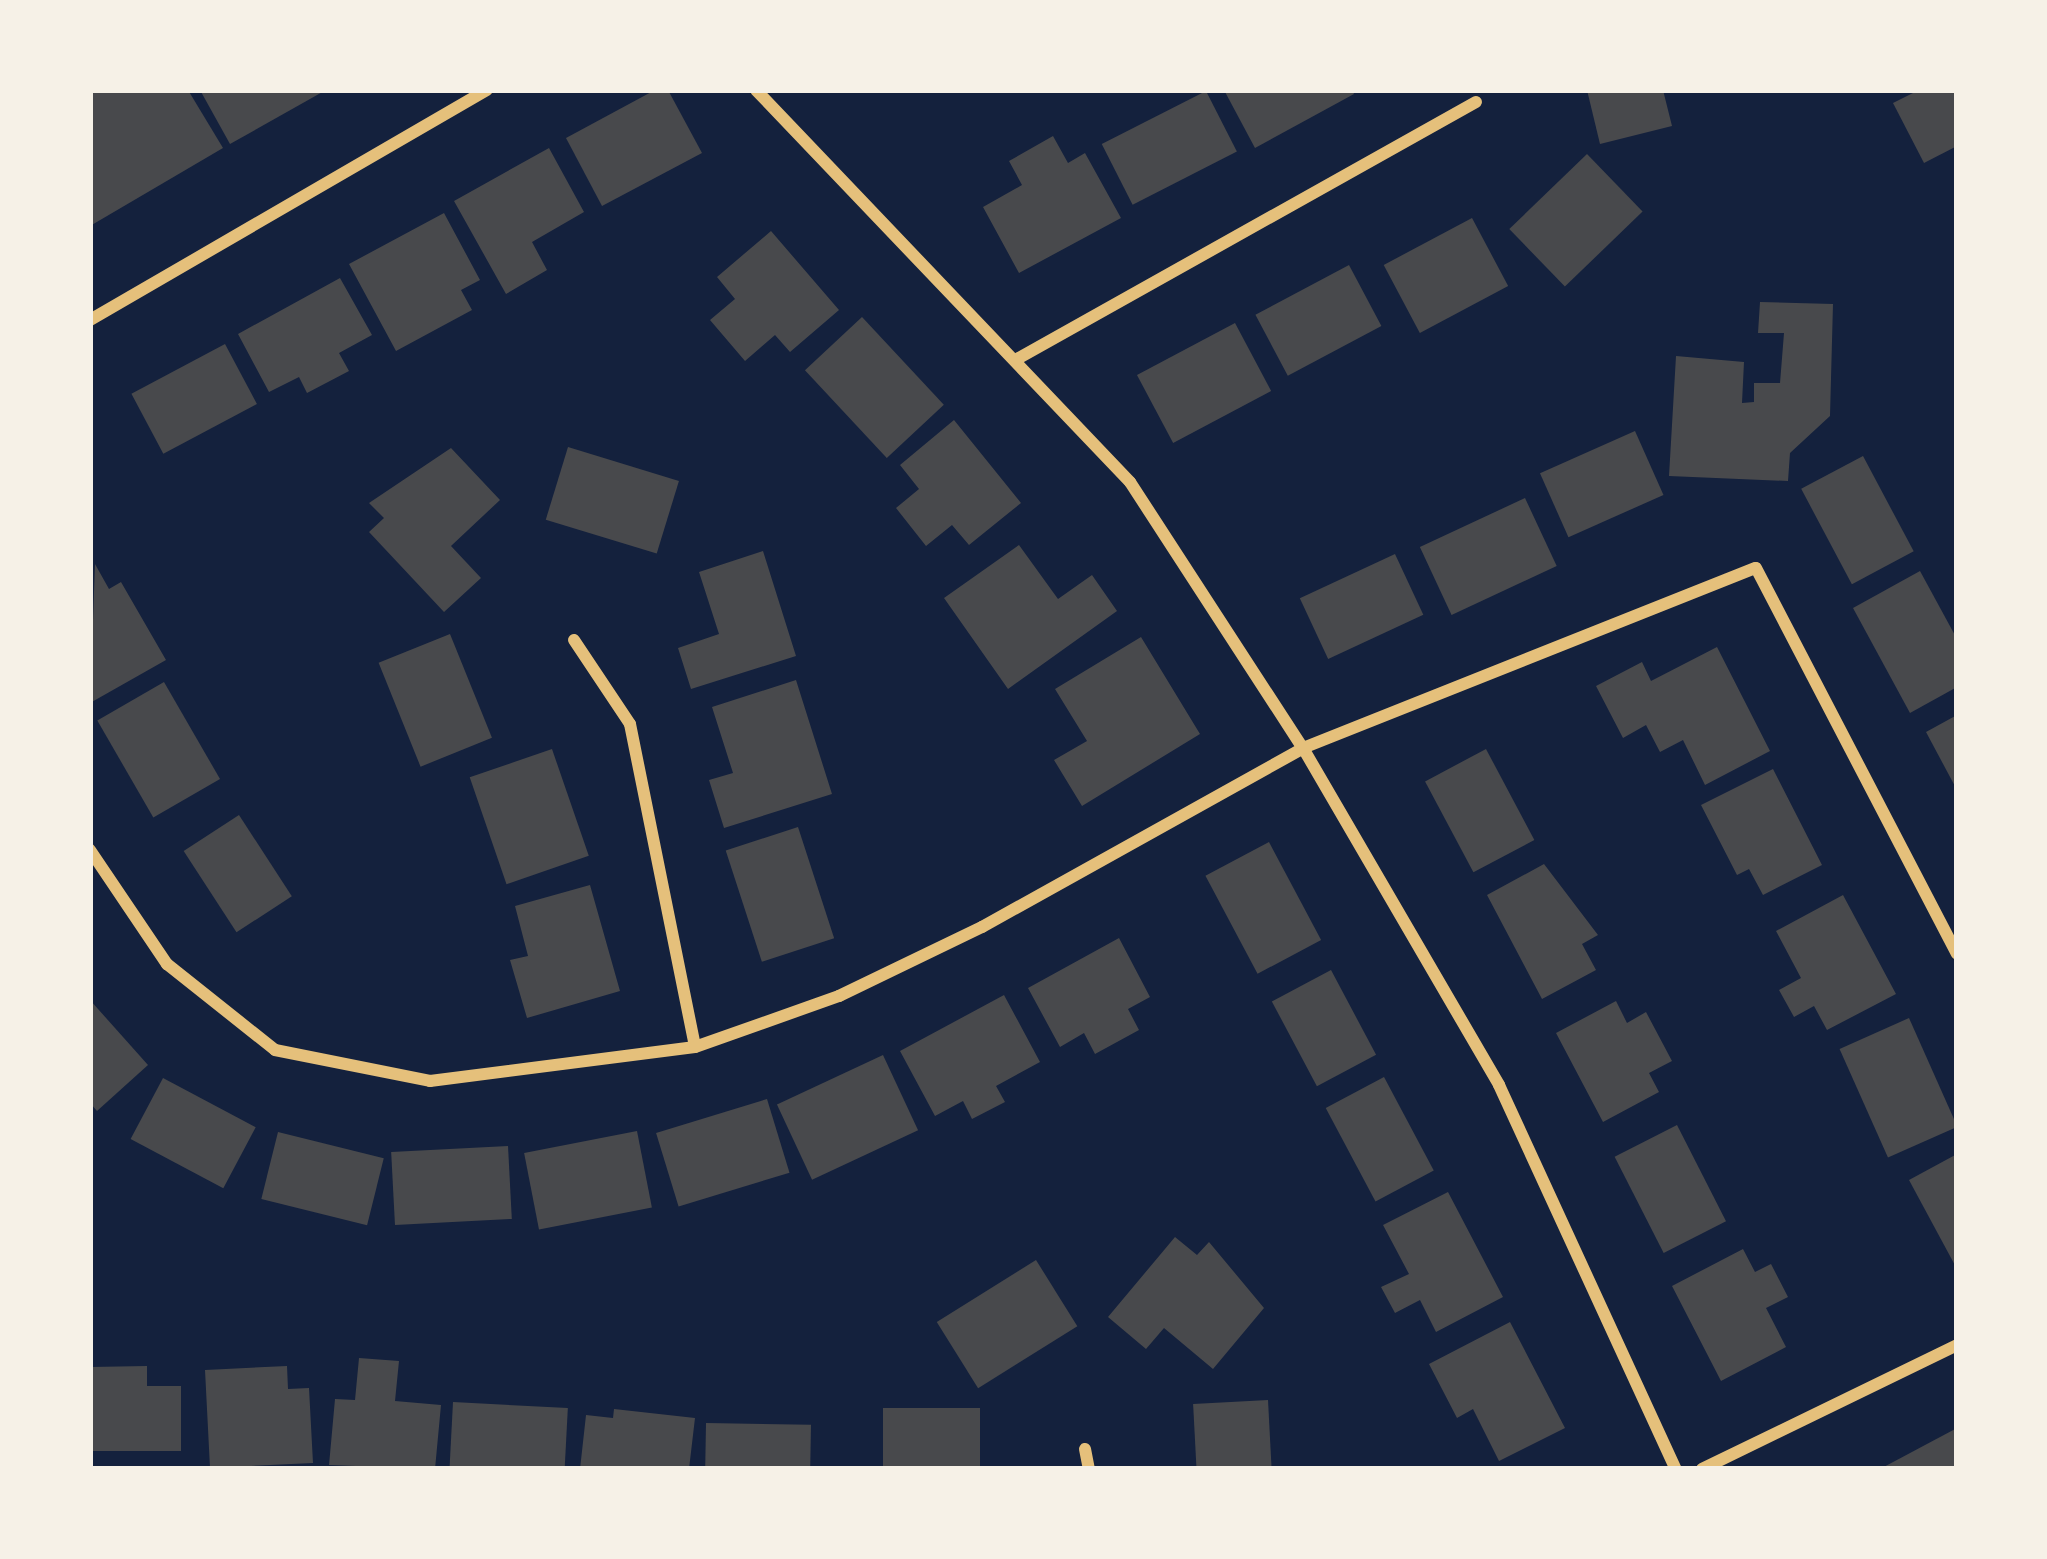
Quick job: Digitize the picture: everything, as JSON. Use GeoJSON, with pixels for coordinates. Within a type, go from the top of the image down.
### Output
{"type":"FeatureCollection","features":[{"type":"Feature","properties":{"kind":"street"},"geometry":{"type":"LineString","coordinates":[[90,320],[487,90]]}},
{"type":"Feature","properties":{"kind":"street"},"geometry":{"type":"LineString","coordinates":[[756,90],[1130,482],[1303,748],[1499,1085],[1676,1469]]}},
{"type":"Feature","properties":{"kind":"street"},"geometry":{"type":"LineString","coordinates":[[1017,359],[1476,102]]}},
{"type":"Feature","properties":{"kind":"street"},"geometry":{"type":"LineString","coordinates":[[90,850],[167,964],[275,1050],[430,1081],[695,1047],[839,996],[982,927],[1303,748],[1756,568],[1957,954]]}},
{"type":"Feature","properties":{"kind":"street"},"geometry":{"type":"LineString","coordinates":[[574,640],[630,724],[695,1047]]}},
{"type":"Feature","properties":{"kind":"street"},"geometry":{"type":"LineString","coordinates":[[1702,1469],[1957,1345]]}},
{"type":"Feature","properties":{"kind":"street"},"geometry":{"type":"LineString","coordinates":[[1085,1449],[1089,1469]]}},
{"type":"Feature","properties":{"kind":"building"},"geometry":{"type":"Polygon","coordinates":[[[90,90],[188,90],[223,148],[90,226],[90,90]]]}},
{"type":"Feature","properties":{"kind":"building"},"geometry":{"type":"Polygon","coordinates":[[[200,90],[326,90],[230,144],[200,90]]]}},
{"type":"Feature","properties":{"kind":"building"},"geometry":{"type":"Polygon","coordinates":[[[655,90],[668,90],[702,153],[602,206],[566,138],[655,90]]]}},
{"type":"Feature","properties":{"kind":"building"},"geometry":{"type":"Polygon","coordinates":[[[1224,90],[1352,90],[1354,94],[1255,148],[1224,90]]]}},
{"type":"Feature","properties":{"kind":"building"},"geometry":{"type":"Polygon","coordinates":[[[1587,90],[1663,90],[1672,126],[1600,144],[1587,90]]]}},
{"type":"Feature","properties":{"kind":"building"},"geometry":{"type":"Polygon","coordinates":[[[1919,90],[1957,90],[1957,146],[1924,163],[1893,103],[1919,90]]]}},
{"type":"Feature","properties":{"kind":"building"},"geometry":{"type":"Polygon","coordinates":[[[1206,91],[1237,152],[1133,205],[1102,144],[1206,91]]]}},
{"type":"Feature","properties":{"kind":"building"},"geometry":{"type":"Polygon","coordinates":[[[1053,136],[1068,163],[1085,153],[1121,218],[1019,273],[983,207],[1022,185],[1009,161],[1053,136]]]}},
{"type":"Feature","properties":{"kind":"building"},"geometry":{"type":"Polygon","coordinates":[[[549,148],[584,212],[532,242],[547,270],[506,294],[454,201],[549,148]]]}},
{"type":"Feature","properties":{"kind":"building"},"geometry":{"type":"Polygon","coordinates":[[[1587,154],[1643,212],[1565,287],[1509,229],[1587,154]]]}},
{"type":"Feature","properties":{"kind":"building"},"geometry":{"type":"Polygon","coordinates":[[[444,213],[480,280],[461,290],[472,310],[396,351],[349,264],[444,213]]]}},
{"type":"Feature","properties":{"kind":"building"},"geometry":{"type":"Polygon","coordinates":[[[1472,218],[1508,286],[1420,333],[1384,265],[1472,218]]]}},
{"type":"Feature","properties":{"kind":"building"},"geometry":{"type":"Polygon","coordinates":[[[771,231],[839,310],[790,352],[775,335],[745,361],[710,320],[735,299],[717,277],[771,231]]]}},
{"type":"Feature","properties":{"kind":"building"},"geometry":{"type":"Polygon","coordinates":[[[1349,265],[1381,326],[1288,376],[1255,315],[1349,265]]]}},
{"type":"Feature","properties":{"kind":"building"},"geometry":{"type":"Polygon","coordinates":[[[340,278],[372,335],[339,353],[349,371],[307,393],[299,377],[269,392],[238,334],[340,278]]]}},
{"type":"Feature","properties":{"kind":"building"},"geometry":{"type":"Polygon","coordinates":[[[1760,302],[1833,304],[1830,416],[1790,453],[1788,481],[1669,476],[1676,356],[1744,362],[1742,403],[1754,402],[1754,383],[1780,383],[1784,333],[1758,333],[1760,302]]]}},
{"type":"Feature","properties":{"kind":"building"},"geometry":{"type":"Polygon","coordinates":[[[862,317],[944,405],[887,458],[805,370],[862,317]]]}},
{"type":"Feature","properties":{"kind":"building"},"geometry":{"type":"Polygon","coordinates":[[[1235,323],[1271,391],[1173,443],[1137,375],[1235,323]]]}},
{"type":"Feature","properties":{"kind":"building"},"geometry":{"type":"Polygon","coordinates":[[[225,344],[257,404],[163,454],[131,394],[225,344]]]}},
{"type":"Feature","properties":{"kind":"building"},"geometry":{"type":"Polygon","coordinates":[[[954,420],[1021,503],[969,545],[952,525],[926,546],[896,508],[919,489],[900,465],[954,420]]]}},
{"type":"Feature","properties":{"kind":"building"},"geometry":{"type":"Polygon","coordinates":[[[1635,431],[1663,495],[1568,537],[1540,473],[1635,431]]]}},
{"type":"Feature","properties":{"kind":"building"},"geometry":{"type":"Polygon","coordinates":[[[568,447],[679,481],[657,554],[546,520],[568,447]]]}},
{"type":"Feature","properties":{"kind":"building"},"geometry":{"type":"Polygon","coordinates":[[[451,448],[500,500],[451,546],[481,578],[444,612],[369,532],[384,518],[369,503],[451,448]]]}},
{"type":"Feature","properties":{"kind":"building"},"geometry":{"type":"Polygon","coordinates":[[[1863,456],[1914,551],[1852,584],[1801,489],[1863,456]]]}},
{"type":"Feature","properties":{"kind":"building"},"geometry":{"type":"Polygon","coordinates":[[[1525,498],[1557,566],[1452,615],[1420,547],[1525,498]]]}},
{"type":"Feature","properties":{"kind":"building"},"geometry":{"type":"Polygon","coordinates":[[[1019,545],[1058,599],[1092,575],[1117,611],[1008,689],[944,598],[1019,545]]]}},
{"type":"Feature","properties":{"kind":"building"},"geometry":{"type":"Polygon","coordinates":[[[763,551],[796,656],[691,689],[678,648],[719,634],[699,572],[763,551]]]}},
{"type":"Feature","properties":{"kind":"building"},"geometry":{"type":"Polygon","coordinates":[[[1395,554],[1423,615],[1328,659],[1300,598],[1395,554]]]}},
{"type":"Feature","properties":{"kind":"building"},"geometry":{"type":"Polygon","coordinates":[[[95,564],[109,589],[121,582],[166,660],[90,703],[95,564]]]}},
{"type":"Feature","properties":{"kind":"building"},"geometry":{"type":"Polygon","coordinates":[[[1920,571],[1957,639],[1957,687],[1910,713],[1853,608],[1920,571]]]}},
{"type":"Feature","properties":{"kind":"building"},"geometry":{"type":"Polygon","coordinates":[[[450,634],[492,738],[421,767],[379,663],[450,634]]]}},
{"type":"Feature","properties":{"kind":"building"},"geometry":{"type":"Polygon","coordinates":[[[1141,637],[1200,734],[1082,806],[1054,760],[1087,741],[1055,689],[1141,637]]]}},
{"type":"Feature","properties":{"kind":"building"},"geometry":{"type":"Polygon","coordinates":[[[1717,647],[1770,751],[1705,785],[1683,740],[1660,752],[1646,725],[1623,738],[1596,686],[1642,662],[1651,681],[1717,647]]]}},
{"type":"Feature","properties":{"kind":"building"},"geometry":{"type":"Polygon","coordinates":[[[796,680],[832,794],[724,828],[709,780],[733,773],[712,707],[796,680]]]}},
{"type":"Feature","properties":{"kind":"building"},"geometry":{"type":"Polygon","coordinates":[[[164,682],[220,779],[153,817],[97,720],[164,682]]]}},
{"type":"Feature","properties":{"kind":"building"},"geometry":{"type":"Polygon","coordinates":[[[1957,715],[1957,790],[1926,732],[1957,715]]]}},
{"type":"Feature","properties":{"kind":"building"},"geometry":{"type":"Polygon","coordinates":[[[552,749],[589,856],[507,884],[470,777],[552,749]]]}},
{"type":"Feature","properties":{"kind":"building"},"geometry":{"type":"Polygon","coordinates":[[[1486,749],[1534,840],[1473,872],[1425,781],[1486,749]]]}},
{"type":"Feature","properties":{"kind":"building"},"geometry":{"type":"Polygon","coordinates":[[[1773,769],[1822,865],[1763,895],[1749,869],[1737,875],[1701,805],[1773,769]]]}},
{"type":"Feature","properties":{"kind":"building"},"geometry":{"type":"Polygon","coordinates":[[[239,815],[292,896],[236,932],[184,851],[239,815]]]}},
{"type":"Feature","properties":{"kind":"building"},"geometry":{"type":"Polygon","coordinates":[[[798,827],[834,938],[762,962],[726,850],[798,827]]]}},
{"type":"Feature","properties":{"kind":"building"},"geometry":{"type":"Polygon","coordinates":[[[1269,842],[1321,940],[1258,974],[1205,876],[1269,842]]]}},
{"type":"Feature","properties":{"kind":"building"},"geometry":{"type":"Polygon","coordinates":[[[1544,864],[1598,935],[1582,944],[1596,970],[1542,999],[1487,895],[1544,864]]]}},
{"type":"Feature","properties":{"kind":"building"},"geometry":{"type":"Polygon","coordinates":[[[590,885],[620,991],[527,1018],[510,960],[528,956],[515,906],[590,885]]]}},
{"type":"Feature","properties":{"kind":"building"},"geometry":{"type":"Polygon","coordinates":[[[1843,895],[1896,994],[1827,1030],[1814,1006],[1794,1017],[1779,990],[1801,978],[1776,931],[1843,895]]]}},
{"type":"Feature","properties":{"kind":"building"},"geometry":{"type":"Polygon","coordinates":[[[1119,938],[1150,997],[1128,1009],[1139,1030],[1095,1054],[1084,1033],[1060,1047],[1028,988],[1119,938]]]}},
{"type":"Feature","properties":{"kind":"building"},"geometry":{"type":"Polygon","coordinates":[[[1331,970],[1376,1055],[1317,1086],[1272,1001],[1331,970]]]}},
{"type":"Feature","properties":{"kind":"building"},"geometry":{"type":"Polygon","coordinates":[[[1004,995],[1040,1062],[996,1086],[1005,1102],[972,1119],[963,1101],[935,1116],[900,1051],[1004,995]]]}},
{"type":"Feature","properties":{"kind":"building"},"geometry":{"type":"Polygon","coordinates":[[[90,1000],[148,1065],[97,1111],[90,1103],[90,1000]]]}},
{"type":"Feature","properties":{"kind":"building"},"geometry":{"type":"Polygon","coordinates":[[[1616,1001],[1627,1023],[1646,1012],[1672,1061],[1649,1073],[1659,1092],[1603,1122],[1556,1033],[1616,1001]]]}},
{"type":"Feature","properties":{"kind":"building"},"geometry":{"type":"Polygon","coordinates":[[[1909,1018],[1957,1127],[1888,1158],[1840,1049],[1909,1018]]]}},
{"type":"Feature","properties":{"kind":"building"},"geometry":{"type":"Polygon","coordinates":[[[883,1055],[918,1130],[812,1180],[777,1104],[883,1055]]]}},
{"type":"Feature","properties":{"kind":"building"},"geometry":{"type":"Polygon","coordinates":[[[1384,1077],[1434,1171],[1375,1202],[1326,1108],[1384,1077]]]}},
{"type":"Feature","properties":{"kind":"building"},"geometry":{"type":"Polygon","coordinates":[[[163,1078],[256,1127],[223,1188],[131,1139],[163,1078]]]}},
{"type":"Feature","properties":{"kind":"building"},"geometry":{"type":"Polygon","coordinates":[[[767,1099],[790,1173],[679,1207],[656,1133],[767,1099]]]}},
{"type":"Feature","properties":{"kind":"building"},"geometry":{"type":"Polygon","coordinates":[[[1677,1125],[1726,1221],[1664,1253],[1615,1157],[1677,1125]]]}},
{"type":"Feature","properties":{"kind":"building"},"geometry":{"type":"Polygon","coordinates":[[[637,1131],[652,1208],[539,1230],[524,1153],[637,1131]]]}},
{"type":"Feature","properties":{"kind":"building"},"geometry":{"type":"Polygon","coordinates":[[[278,1132],[384,1158],[367,1225],[261,1199],[278,1132]]]}},
{"type":"Feature","properties":{"kind":"building"},"geometry":{"type":"Polygon","coordinates":[[[508,1146],[512,1219],[395,1225],[391,1152],[508,1146]]]}},
{"type":"Feature","properties":{"kind":"building"},"geometry":{"type":"Polygon","coordinates":[[[1957,1154],[1957,1269],[1909,1180],[1957,1154]]]}},
{"type":"Feature","properties":{"kind":"building"},"geometry":{"type":"Polygon","coordinates":[[[1448,1192],[1503,1297],[1436,1332],[1420,1300],[1395,1313],[1381,1287],[1409,1274],[1383,1225],[1448,1192]]]}},
{"type":"Feature","properties":{"kind":"building"},"geometry":{"type":"Polygon","coordinates":[[[1175,1237],[1197,1255],[1209,1242],[1264,1308],[1213,1369],[1164,1328],[1146,1349],[1108,1317],[1175,1237]]]}},
{"type":"Feature","properties":{"kind":"building"},"geometry":{"type":"Polygon","coordinates":[[[1743,1249],[1755,1272],[1771,1264],[1788,1297],[1766,1308],[1786,1347],[1721,1381],[1672,1286],[1743,1249]]]}},
{"type":"Feature","properties":{"kind":"building"},"geometry":{"type":"Polygon","coordinates":[[[1036,1260],[1077,1326],[978,1388],[937,1322],[1036,1260]]]}},
{"type":"Feature","properties":{"kind":"building"},"geometry":{"type":"Polygon","coordinates":[[[1510,1322],[1565,1428],[1499,1461],[1473,1409],[1457,1418],[1429,1364],[1510,1322]]]}},
{"type":"Feature","properties":{"kind":"building"},"geometry":{"type":"Polygon","coordinates":[[[359,1358],[399,1361],[395,1401],[441,1405],[435,1469],[329,1465],[335,1399],[355,1400],[359,1358]]]}},
{"type":"Feature","properties":{"kind":"building"},"geometry":{"type":"Polygon","coordinates":[[[147,1366],[147,1386],[181,1386],[181,1451],[90,1451],[90,1367],[147,1366]]]}},
{"type":"Feature","properties":{"kind":"building"},"geometry":{"type":"Polygon","coordinates":[[[287,1366],[288,1389],[309,1388],[313,1463],[210,1468],[205,1370],[287,1366]]]}},
{"type":"Feature","properties":{"kind":"building"},"geometry":{"type":"Polygon","coordinates":[[[1268,1400],[1272,1469],[1197,1469],[1193,1404],[1268,1400]]]}},
{"type":"Feature","properties":{"kind":"building"},"geometry":{"type":"Polygon","coordinates":[[[453,1402],[568,1408],[565,1469],[449,1469],[453,1402]]]}},
{"type":"Feature","properties":{"kind":"building"},"geometry":{"type":"Polygon","coordinates":[[[883,1408],[980,1408],[980,1469],[883,1469],[883,1408]]]}},
{"type":"Feature","properties":{"kind":"building"},"geometry":{"type":"Polygon","coordinates":[[[614,1409],[695,1418],[689,1469],[580,1469],[586,1415],[613,1418],[614,1409]]]}},
{"type":"Feature","properties":{"kind":"building"},"geometry":{"type":"Polygon","coordinates":[[[706,1423],[811,1425],[810,1469],[705,1469],[706,1423]]]}},
{"type":"Feature","properties":{"kind":"building"},"geometry":{"type":"Polygon","coordinates":[[[1957,1428],[1957,1469],[1880,1469],[1957,1428]]]}}]}
